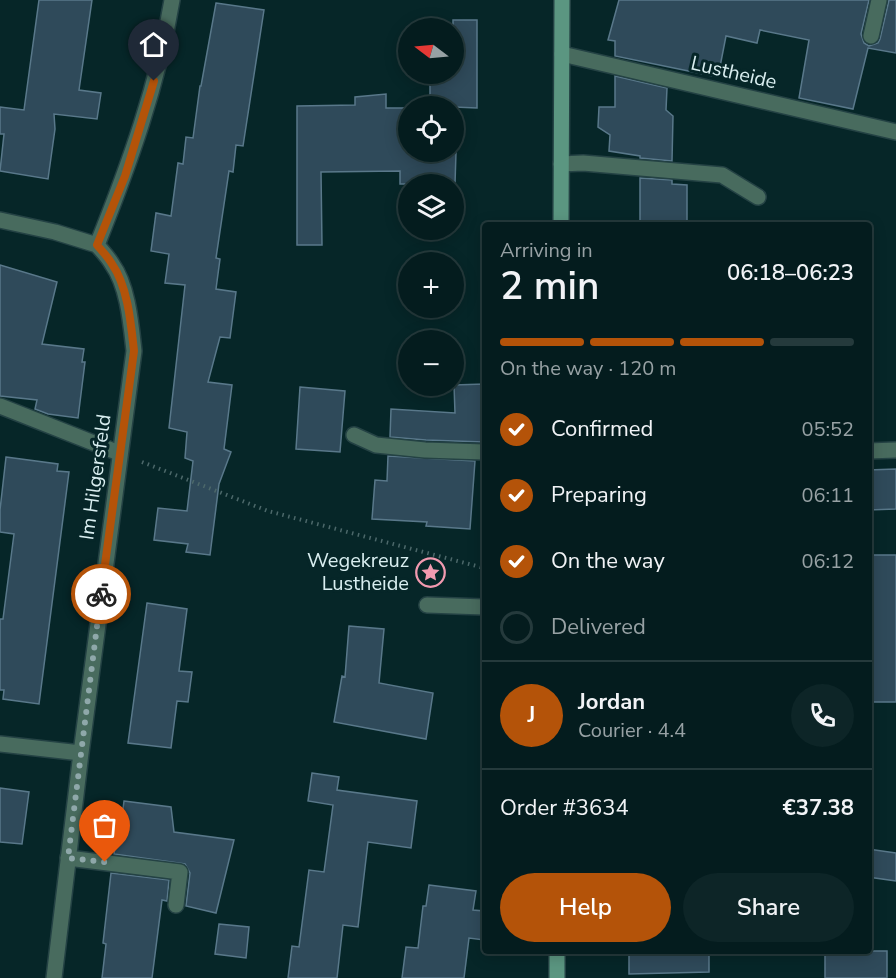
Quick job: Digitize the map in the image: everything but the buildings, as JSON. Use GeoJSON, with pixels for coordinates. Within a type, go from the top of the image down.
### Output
{"type":"FeatureCollection","features":[{"type":"Feature","properties":{"kind":"main road"},"geometry":{"type":"LineString","coordinates":[[561,222],[562,0]]}},
{"type":"Feature","properties":{"kind":"main road"},"geometry":{"type":"LineString","coordinates":[[557,954],[557,978]]}},
{"type":"Feature","properties":{"kind":"street"},"geometry":{"type":"LineString","coordinates":[[0,220],[55,232],[97,245],[125,176],[150,100],[172,0]]}},
{"type":"Feature","properties":{"kind":"street"},"geometry":{"type":"LineString","coordinates":[[871,36],[879,0]]}},
{"type":"Feature","properties":{"kind":"street","name":"Lustheide"},"geometry":{"type":"LineString","coordinates":[[562,54],[896,132]]}},
{"type":"Feature","properties":{"kind":"street"},"geometry":{"type":"LineString","coordinates":[[561,164],[584,163],[722,175],[758,197]]}},
{"type":"Feature","properties":{"kind":"street","name":"Im Hilgersfeld"},"geometry":{"type":"LineString","coordinates":[[54,978],[119,453],[134,351],[131,321],[124,292],[114,265],[97,245]]}},
{"type":"Feature","properties":{"kind":"street"},"geometry":{"type":"LineString","coordinates":[[0,406],[119,453]]}},
{"type":"Feature","properties":{"kind":"street"},"geometry":{"type":"LineString","coordinates":[[354,435],[376,445],[482,452]]}},
{"type":"Feature","properties":{"kind":"street"},"geometry":{"type":"LineString","coordinates":[[872,451],[896,450]]}},
{"type":"Feature","properties":{"kind":"street"},"geometry":{"type":"LineString","coordinates":[[428,605],[482,607]]}},
{"type":"Feature","properties":{"kind":"street"},"geometry":{"type":"LineString","coordinates":[[0,744],[81,753]]}},
{"type":"Feature","properties":{"kind":"street"},"geometry":{"type":"LineString","coordinates":[[68,858],[180,872],[176,905]]}},
{"type":"Feature","properties":{"kind":"path"},"geometry":{"type":"LineString","coordinates":[[119,453],[268,511],[482,567]]}},
{"type":"Feature","properties":{"kind":"way so far"},"geometry":{"type":"LineString","coordinates":[[101,594],[68,858],[105,862]]}},
{"type":"Feature","properties":{"kind":"place","name":"Wegekreuz Lustheide"},"geometry":{"type":"Point","coordinates":[430,572]}},
{"type":"Feature","properties":{"kind":"route"},"geometry":{"type":"LineString","coordinates":[[101,594],[134,351],[131,321],[124,292],[114,265],[97,245],[125,176],[154,81]]}}]}
